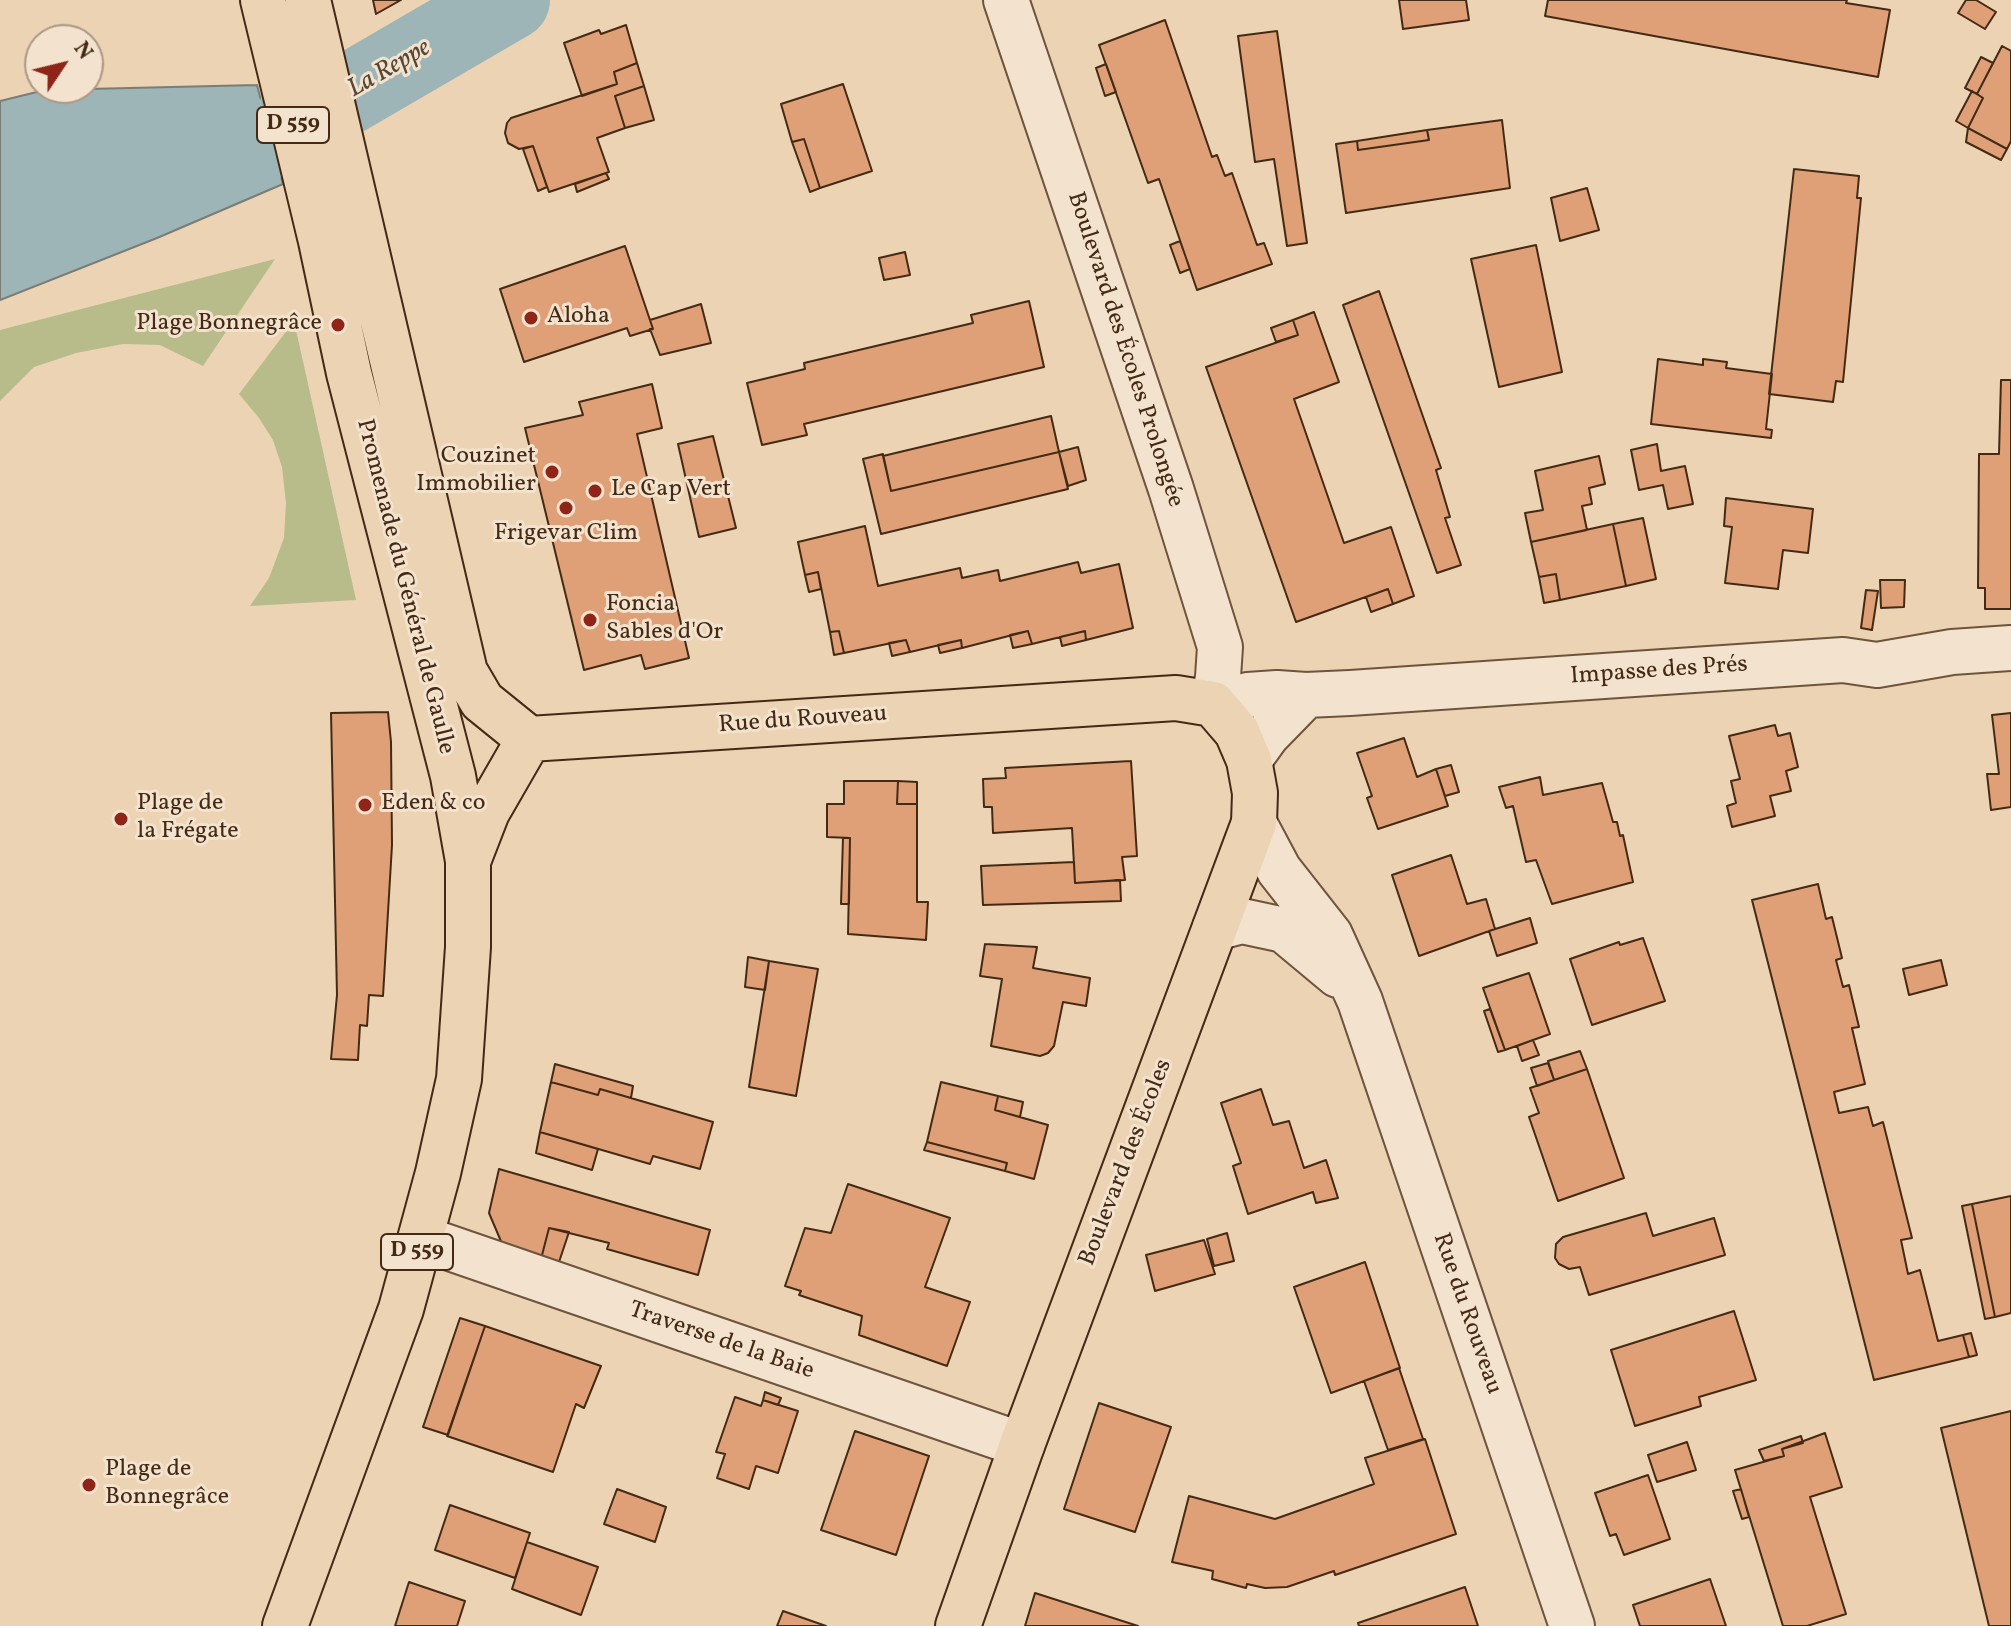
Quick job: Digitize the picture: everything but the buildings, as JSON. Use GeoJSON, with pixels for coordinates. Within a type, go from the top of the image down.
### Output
{"type":"FeatureCollection","features":[{"type":"Feature","properties":{"kind":"main road"},"geometry":{"type":"LineString","coordinates":[[308,0],[341,235]]}},
{"type":"Feature","properties":{"kind":"main road","name":"D 559"},"geometry":{"type":"LineString","coordinates":[[264,5],[341,235]]}},
{"type":"Feature","properties":{"kind":"main road","name":"Promenade du Général de Gaulle"},"geometry":{"type":"LineString","coordinates":[[341,235],[465,672],[482,701],[529,739]]}},
{"type":"Feature","properties":{"kind":"main road","name":"Promenade du Général de Gaulle"},"geometry":{"type":"LineString","coordinates":[[285,1626],[401,1309],[421,1238],[459,1079],[468,947],[468,861],[453,776],[349,373],[341,235]]}},
{"type":"Feature","properties":{"kind":"main road","name":"Rue du Rouveau"},"geometry":{"type":"LineString","coordinates":[[529,739],[1115,701],[1176,698],[1213,704]]}},
{"type":"Feature","properties":{"kind":"main road","name":"Boulevard des Écoles"},"geometry":{"type":"LineString","coordinates":[[958,1626],[1022,1445],[1254,823],[1255,793],[1249,760],[1237,732],[1213,704]]}},
{"type":"Feature","properties":{"kind":"main road"},"geometry":{"type":"LineString","coordinates":[[468,861],[487,812],[529,739]]}},
{"type":"Feature","properties":{"kind":"street","name":"Boulevard des Écoles Prolongée"},"geometry":{"type":"LineString","coordinates":[[1006,0],[1171,489],[1220,647],[1213,704]]}},
{"type":"Feature","properties":{"kind":"street","name":"Impasse des Prés"},"geometry":{"type":"LineString","coordinates":[[1213,704],[1248,695],[1277,693],[1306,695],[1843,660],[1877,665],[1952,652],[2011,648]]}},
{"type":"Feature","properties":{"kind":"street"},"geometry":{"type":"LineString","coordinates":[[1249,760],[1267,735],[1306,695]]}},
{"type":"Feature","properties":{"kind":"street","name":"Rue du Rouveau"},"geometry":{"type":"LineString","coordinates":[[1254,823],[1279,870],[1330,935],[1360,1001],[1572,1626]]}},
{"type":"Feature","properties":{"kind":"street","name":"Rue du Rouveau"},"geometry":{"type":"LineString","coordinates":[[1215,928],[1242,921],[1284,930],[1331,967],[1360,1001]]}},
{"type":"Feature","properties":{"kind":"street","name":"Traverse de la Baie"},"geometry":{"type":"LineString","coordinates":[[421,1238],[1022,1445]]}},
{"type":"Feature","properties":{"kind":"green space"},"geometry":{"type":"Polygon","coordinates":[[[275,259],[203,366],[160,345],[123,344],[76,353],[34,367],[0,401],[0,330],[275,259]]]}},
{"type":"Feature","properties":{"kind":"green space"},"geometry":{"type":"Polygon","coordinates":[[[294,321],[356,600],[250,606],[269,578],[284,538],[286,503],[282,467],[273,440],[239,394],[294,321]]]}},
{"type":"Feature","properties":{"kind":"water"},"geometry":{"type":"Polygon","coordinates":[[[257,85],[283,184],[0,300],[0,101],[24,95],[24,104],[104,104],[104,89],[257,85]]]}},
{"type":"Feature","properties":{"kind":"waterway","name":"La Reppe"},"geometry":{"type":"LineString","coordinates":[[271,139],[510,0]]}},
{"type":"Feature","properties":{"kind":"place","name":"Aloha"},"geometry":{"type":"Point","coordinates":[531,318]}},
{"type":"Feature","properties":{"kind":"place","name":"Plage Bonnegrâce"},"geometry":{"type":"Point","coordinates":[338,325]}},
{"type":"Feature","properties":{"kind":"place","name":"Couzinet Immobilier"},"geometry":{"type":"Point","coordinates":[552,472]}},
{"type":"Feature","properties":{"kind":"place","name":"Le Cap Vert"},"geometry":{"type":"Point","coordinates":[595,491]}},
{"type":"Feature","properties":{"kind":"place","name":"Frigevar Clim"},"geometry":{"type":"Point","coordinates":[566,508]}},
{"type":"Feature","properties":{"kind":"place","name":"Foncia Sables d'Or"},"geometry":{"type":"Point","coordinates":[590,620]}},
{"type":"Feature","properties":{"kind":"place","name":"Eden & co"},"geometry":{"type":"Point","coordinates":[365,805]}},
{"type":"Feature","properties":{"kind":"place","name":"Plage de la Frégate"},"geometry":{"type":"Point","coordinates":[121,819]}},
{"type":"Feature","properties":{"kind":"place","name":"Plage de Bonnegrâce"},"geometry":{"type":"Point","coordinates":[89,1485]}}]}
